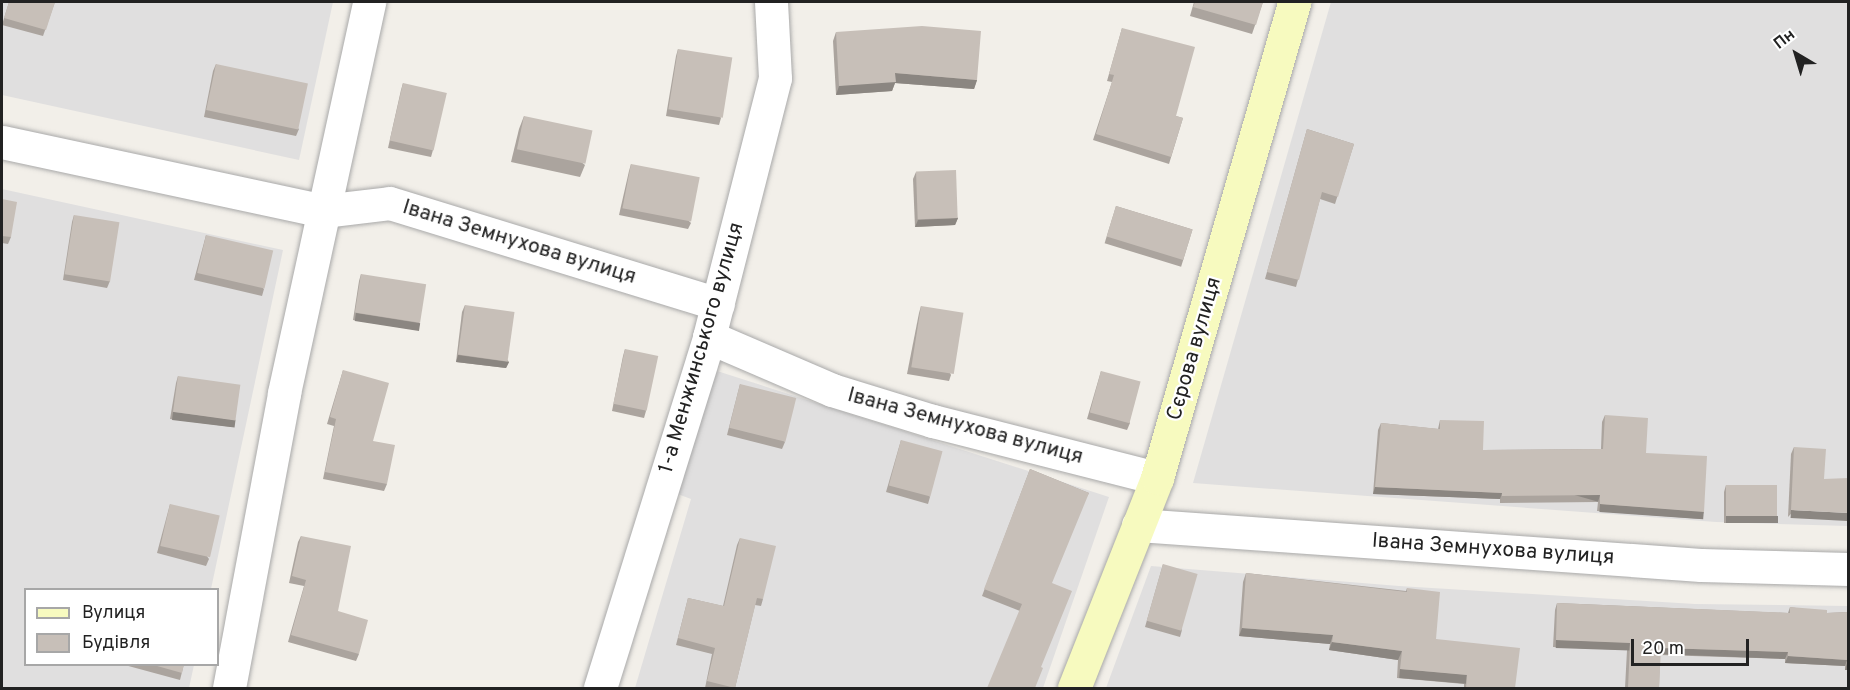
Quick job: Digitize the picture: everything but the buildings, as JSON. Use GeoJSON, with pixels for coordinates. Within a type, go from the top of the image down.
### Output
{"type":"FeatureCollection","features":[{"type":"Feature","properties":{"kind":"street"},"geometry":{"type":"LineString","coordinates":[[229,688],[284,393],[369,2]]}},
{"type":"Feature","properties":{"kind":"street","name":"1-а Менжинського вулиця"},"geometry":{"type":"LineString","coordinates":[[600,688],[709,337],[775,78],[771,2]]}},
{"type":"Feature","properties":{"kind":"street","name":"Сєрова вулиця"},"geometry":{"type":"LineString","coordinates":[[1074,688],[1157,478],[1294,2]]}},
{"type":"Feature","properties":{"kind":"street","name":"Івана Земнухова вулиця"},"geometry":{"type":"LineString","coordinates":[[2,142],[323,211],[390,203],[718,304]]}},
{"type":"Feature","properties":{"kind":"street","name":"Івана Земнухова вулиця"},"geometry":{"type":"LineString","coordinates":[[709,337],[832,390],[933,421],[1157,478]]}},
{"type":"Feature","properties":{"kind":"street","name":"Івана Земнухова вулиця"},"geometry":{"type":"LineString","coordinates":[[1138,525],[1701,565],[1848,569]]}},
{"type":"Feature","properties":{"kind":"shaded area"},"geometry":{"type":"Polygon","coordinates":[[[2,2],[333,2],[299,160],[2,95],[2,2]]]}},
{"type":"Feature","properties":{"kind":"shaded area"},"geometry":{"type":"Polygon","coordinates":[[[1331,2],[1848,2],[1848,526],[1716,522],[1193,483],[1331,2]]]}},
{"type":"Feature","properties":{"kind":"shaded area"},"geometry":{"type":"Polygon","coordinates":[[[2,189],[283,250],[211,588],[24,588],[24,666],[194,666],[189,688],[2,688],[2,189]]]}},
{"type":"Feature","properties":{"kind":"shaded area"},"geometry":{"type":"Polygon","coordinates":[[[717,371],[1109,497],[1043,688],[635,688],[691,499],[675,493],[717,371]]]}},
{"type":"Feature","properties":{"kind":"shaded area"},"geometry":{"type":"Polygon","coordinates":[[[1151,566],[1399,586],[1695,604],[1848,606],[1848,688],[1106,688],[1151,566]]]}}]}
